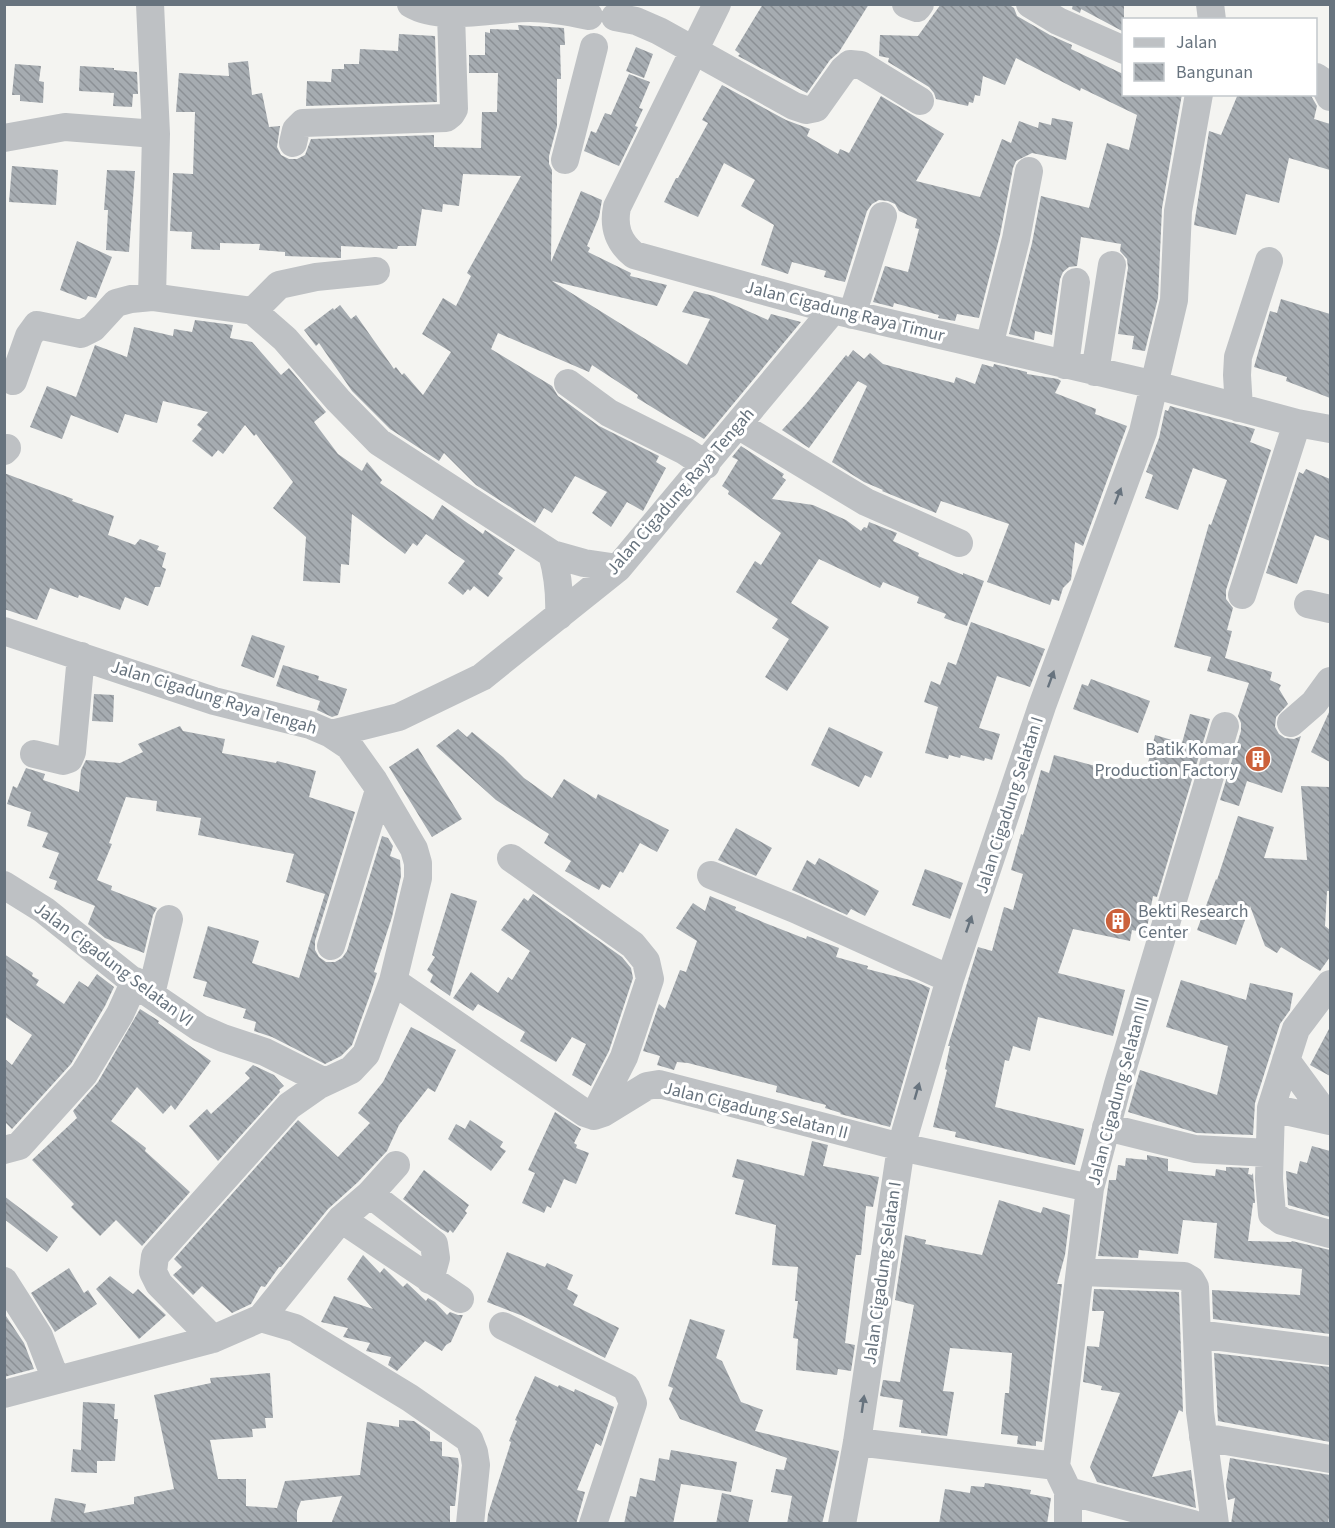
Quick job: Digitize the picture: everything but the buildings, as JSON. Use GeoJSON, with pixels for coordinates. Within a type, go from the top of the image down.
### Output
{"type":"FeatureCollection","features":[{"type":"Feature","properties":{"kind":"street"},"geometry":{"type":"LineString","coordinates":[[150,4],[156,134],[152,297]]}},
{"type":"Feature","properties":{"kind":"street"},"geometry":{"type":"LineString","coordinates":[[411,4],[423,9],[451,14],[531,8],[563,10],[636,21],[659,31],[794,106],[806,110],[816,108],[843,69],[850,64],[861,65],[920,101]]}},
{"type":"Feature","properties":{"kind":"street","name":"Jalan Cigadung Raya Timur"},"geometry":{"type":"LineString","coordinates":[[717,4],[617,207],[616,227],[620,241],[634,255],[843,312],[1155,385],[1297,423],[1330,429]]}},
{"type":"Feature","properties":{"kind":"street"},"geometry":{"type":"LineString","coordinates":[[906,4],[913,8],[917,8],[920,4]]}},
{"type":"Feature","properties":{"kind":"street"},"geometry":{"type":"LineString","coordinates":[[1030,4],[1058,21],[1122,49]]}},
{"type":"Feature","properties":{"kind":"street"},"geometry":{"type":"LineString","coordinates":[[293,143],[296,130],[303,123],[446,118],[451,114],[454,109],[451,14]]}},
{"type":"Feature","properties":{"kind":"street"},"geometry":{"type":"LineString","coordinates":[[565,160],[594,47],[601,49],[614,44],[620,31],[602,16]]}},
{"type":"Feature","properties":{"kind":"street"},"geometry":{"type":"LineString","coordinates":[[1317,77],[1328,90],[1330,97]]}},
{"type":"Feature","properties":{"kind":"street","name":"Jalan Cigadung Selatan I"},"geometry":{"type":"LineString","coordinates":[[842,1524],[857,1442],[901,1147],[950,979],[1042,706],[1143,432],[1174,300],[1178,211],[1199,96]]}},
{"type":"Feature","properties":{"kind":"street"},"geometry":{"type":"LineString","coordinates":[[4,138],[65,127],[156,134]]}},
{"type":"Feature","properties":{"kind":"street"},"geometry":{"type":"LineString","coordinates":[[989,346],[1016,239],[1029,171]]}},
{"type":"Feature","properties":{"kind":"street"},"geometry":{"type":"LineString","coordinates":[[843,312],[883,216]]}},
{"type":"Feature","properties":{"kind":"street"},"geometry":{"type":"LineString","coordinates":[[1239,408],[1238,357],[1269,261]]}},
{"type":"Feature","properties":{"kind":"street"},"geometry":{"type":"LineString","coordinates":[[1095,372],[1112,265]]}},
{"type":"Feature","properties":{"kind":"street"},"geometry":{"type":"LineString","coordinates":[[253,311],[279,285],[316,277],[376,271]]}},
{"type":"Feature","properties":{"kind":"street"},"geometry":{"type":"LineString","coordinates":[[1065,365],[1076,282]]}},
{"type":"Feature","properties":{"kind":"street"},"geometry":{"type":"LineString","coordinates":[[13,381],[29,336],[37,325],[81,334],[93,328],[116,303],[152,297],[253,311],[285,339],[338,400],[379,442],[552,554],[584,563],[618,568]]}},
{"type":"Feature","properties":{"kind":"street","name":"Jalan Cigadung Raya Tengah"},"geometry":{"type":"LineString","coordinates":[[4,631],[214,701],[310,726],[331,734],[399,717],[482,677],[618,568],[738,425],[843,312]]}},
{"type":"Feature","properties":{"kind":"street"},"geometry":{"type":"LineString","coordinates":[[568,383],[609,413],[685,451],[706,465]]}},
{"type":"Feature","properties":{"kind":"street"},"geometry":{"type":"LineString","coordinates":[[1242,595],[1297,423]]}},
{"type":"Feature","properties":{"kind":"street"},"geometry":{"type":"LineString","coordinates":[[738,425],[866,502],[959,543]]}},
{"type":"Feature","properties":{"kind":"street"},"geometry":{"type":"LineString","coordinates":[[552,554],[558,575],[559,616]]}},
{"type":"Feature","properties":{"kind":"street"},"geometry":{"type":"LineString","coordinates":[[34,754],[63,761],[69,759],[72,752],[81,656]]}},
{"type":"Feature","properties":{"kind":"street"},"geometry":{"type":"LineString","coordinates":[[1291,723],[1314,703],[1330,681]]}},
{"type":"Feature","properties":{"kind":"street","name":"Jalan Cigadung Selatan III"},"geometry":{"type":"LineString","coordinates":[[1056,1466],[1090,1188],[1225,726]]}},
{"type":"Feature","properties":{"kind":"street"},"geometry":{"type":"LineString","coordinates":[[213,1339],[159,1284],[153,1272],[155,1256],[289,1106],[325,1082],[351,1071],[366,1054],[393,981],[418,878],[418,863],[414,849],[379,790],[349,747],[331,734]]}},
{"type":"Feature","properties":{"kind":"street"},"geometry":{"type":"LineString","coordinates":[[331,946],[379,790]]}},
{"type":"Feature","properties":{"kind":"street"},"geometry":{"type":"LineString","coordinates":[[393,981],[585,1113],[594,1116],[624,1057],[650,979],[646,961],[633,945],[511,858]]}},
{"type":"Feature","properties":{"kind":"street"},"geometry":{"type":"LineString","coordinates":[[711,875],[786,905],[950,979]]}},
{"type":"Feature","properties":{"kind":"street","name":"Jalan Cigadung Selatan VI"},"geometry":{"type":"LineString","coordinates":[[4,885],[44,910],[200,1028],[265,1052],[325,1082]]}},
{"type":"Feature","properties":{"kind":"street"},"geometry":{"type":"LineString","coordinates":[[4,1150],[19,1146],[84,1074],[120,1014],[143,987],[169,919]]}},
{"type":"Feature","properties":{"kind":"street"},"geometry":{"type":"LineString","coordinates":[[1330,984],[1296,1029],[1271,1108],[1269,1153],[1272,1214],[1282,1221],[1330,1234]]}},
{"type":"Feature","properties":{"kind":"street"},"geometry":{"type":"LineString","coordinates":[[1286,1060],[1330,1120]]}},
{"type":"Feature","properties":{"kind":"street","name":"Jalan Cigadung Selatan II"},"geometry":{"type":"LineString","coordinates":[[594,1116],[603,1113],[647,1086],[660,1084],[901,1147],[1090,1188]]}},
{"type":"Feature","properties":{"kind":"street"},"geometry":{"type":"LineString","coordinates":[[1271,1108],[1330,1120]]}},
{"type":"Feature","properties":{"kind":"street"},"geometry":{"type":"LineString","coordinates":[[1106,1127],[1196,1149],[1269,1153]]}},
{"type":"Feature","properties":{"kind":"street"},"geometry":{"type":"LineString","coordinates":[[4,1394],[213,1339],[261,1318],[342,1219],[370,1194],[396,1165]]}},
{"type":"Feature","properties":{"kind":"street"},"geometry":{"type":"LineString","coordinates":[[370,1194],[434,1244],[436,1258],[430,1280]]}},
{"type":"Feature","properties":{"kind":"street"},"geometry":{"type":"LineString","coordinates":[[342,1219],[460,1299]]}},
{"type":"Feature","properties":{"kind":"street"},"geometry":{"type":"LineString","coordinates":[[1081,1272],[1184,1276],[1191,1280],[1195,1287],[1200,1412],[1215,1524]]}},
{"type":"Feature","properties":{"kind":"street"},"geometry":{"type":"LineString","coordinates":[[4,1281],[39,1336],[56,1380]]}},
{"type":"Feature","properties":{"kind":"street"},"geometry":{"type":"LineString","coordinates":[[261,1318],[295,1328],[410,1398],[469,1439],[476,1465],[470,1524]]}},
{"type":"Feature","properties":{"kind":"street"},"geometry":{"type":"LineString","coordinates":[[503,1326],[626,1387],[630,1395],[633,1403],[593,1524]]}},
{"type":"Feature","properties":{"kind":"street"},"geometry":{"type":"LineString","coordinates":[[1197,1334],[1330,1351]]}},
{"type":"Feature","properties":{"kind":"street"},"geometry":{"type":"LineString","coordinates":[[1203,1437],[1330,1459]]}},
{"type":"Feature","properties":{"kind":"street"},"geometry":{"type":"LineString","coordinates":[[857,1442],[1056,1466],[1068,1491],[1068,1524]]}},
{"type":"Feature","properties":{"kind":"street"},"geometry":{"type":"LineString","coordinates":[[1068,1491],[1193,1524]]}},
{"type":"Feature","properties":{"kind":"place","name":"Batik Komar Production Factory"},"geometry":{"type":"Point","coordinates":[1258,759]}},
{"type":"Feature","properties":{"kind":"place","name":"Bekti Research Center"},"geometry":{"type":"Point","coordinates":[1118,921]}}]}
